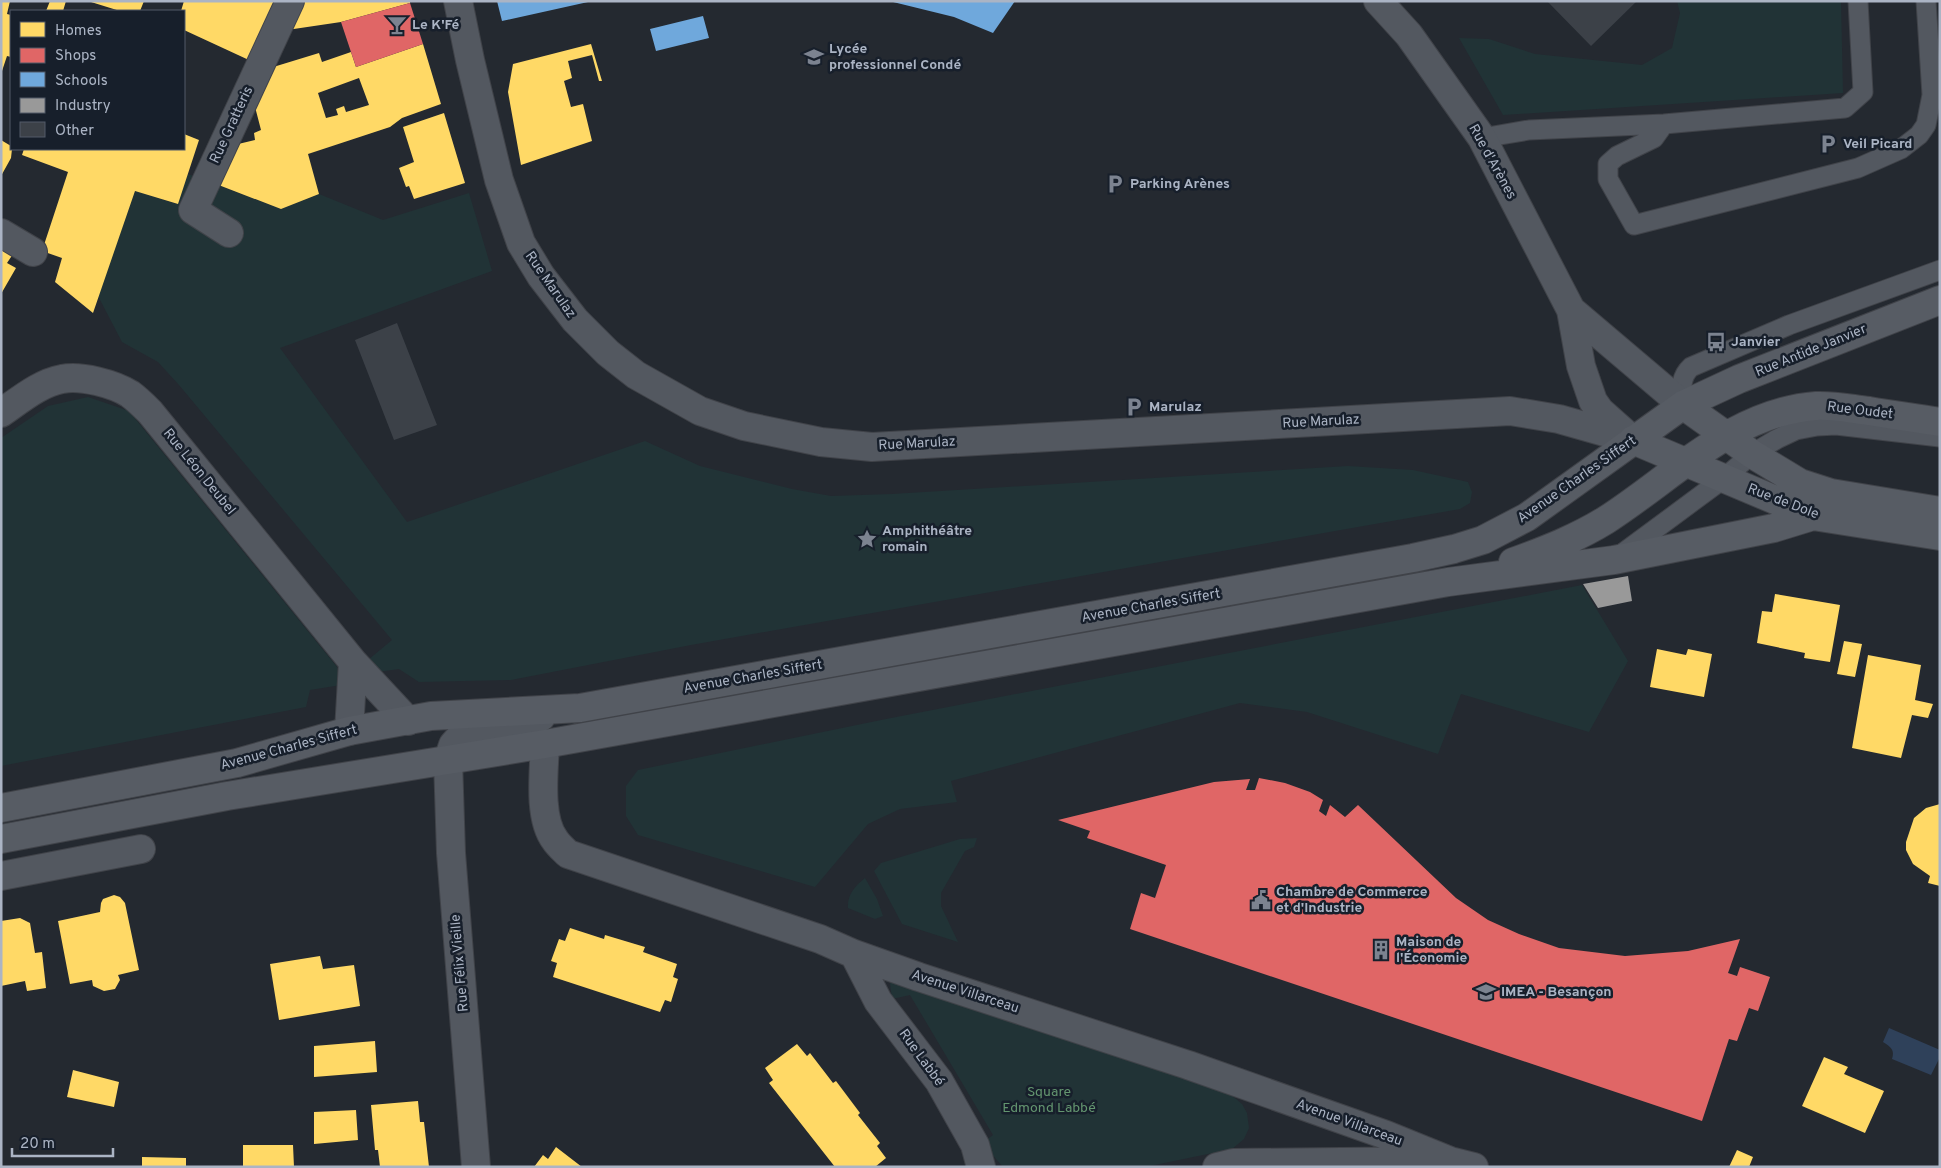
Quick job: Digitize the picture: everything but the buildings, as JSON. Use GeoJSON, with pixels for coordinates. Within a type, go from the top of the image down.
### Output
{"type":"FeatureCollection","features":[{"type":"Feature","properties":{"kind":"main road","name":"Rue Antide Janvier"},"geometry":{"type":"LineString","coordinates":[[1684,405],[1748,376],[1940,300]]}},
{"type":"Feature","properties":{"kind":"main road","name":"Avenue Charles Siffert"},"geometry":{"type":"LineString","coordinates":[[1,808],[237,763],[349,731],[431,716],[580,708],[1404,560],[1454,549],[1483,540],[1527,517],[1684,405]]}},
{"type":"Feature","properties":{"kind":"main road","name":"Rue de Dole"},"geometry":{"type":"LineString","coordinates":[[1684,405],[1752,454],[1800,484],[1831,494],[1940,511]]}},
{"type":"Feature","properties":{"kind":"main road","name":"Rue Oudet"},"geometry":{"type":"LineString","coordinates":[[1726,436],[1749,424],[1776,414],[1815,406],[1835,406],[1940,422]]}},
{"type":"Feature","properties":{"kind":"main road","name":"Avenue Charles Siffert"},"geometry":{"type":"LineString","coordinates":[[1448,582],[1548,550],[1585,532],[1726,436]]}},
{"type":"Feature","properties":{"kind":"main road","name":"Rue de Dole"},"geometry":{"type":"LineString","coordinates":[[1633,440],[1813,516],[1940,536]]}},
{"type":"Feature","properties":{"kind":"main road","name":"Avenue Charles Siffert"},"geometry":{"type":"LineString","coordinates":[[1,839],[227,796],[544,744],[1448,582],[1614,560],[1774,528],[1813,516]]}},
{"type":"Feature","properties":{"kind":"street","name":"Rue Gratteris"},"geometry":{"type":"LineString","coordinates":[[229,233],[193,210],[290,1]]}},
{"type":"Feature","properties":{"kind":"street","name":"Rue Marulaz"},"geometry":{"type":"LineString","coordinates":[[458,1],[499,180],[521,243],[542,276],[575,320],[608,352],[636,375],[700,411],[744,426],[821,442],[872,447],[1510,411],[1559,419],[1633,440]]}},
{"type":"Feature","properties":{"kind":"street","name":"Rue d'Arènes"},"geometry":{"type":"LineString","coordinates":[[1378,1],[1409,35],[1482,138],[1571,310],[1581,366],[1593,401],[1600,411],[1633,440]]}},
{"type":"Feature","properties":{"kind":"street"},"geometry":{"type":"LineString","coordinates":[[1,233],[33,252]]}},
{"type":"Feature","properties":{"kind":"street","name":"Rue d'Arènes"},"geometry":{"type":"LineString","coordinates":[[1571,310],[1684,405]]}},
{"type":"Feature","properties":{"kind":"street","name":"Rue Léon Deubel"},"geometry":{"type":"LineString","coordinates":[[1,413],[37,389],[62,379],[80,378],[104,383],[130,394],[150,412],[354,662],[408,721]]}},
{"type":"Feature","properties":{"kind":"street"},"geometry":{"type":"LineString","coordinates":[[349,731],[354,662]]}},
{"type":"Feature","properties":{"kind":"street","name":"Avenue Charles Siffert"},"geometry":{"type":"LineString","coordinates":[[448,760],[453,744],[460,736],[580,708]]}},
{"type":"Feature","properties":{"kind":"street","name":"Avenue Villarceau"},"geometry":{"type":"LineString","coordinates":[[544,744],[543,793],[547,822],[554,839],[568,854],[820,939],[919,978],[1188,1065],[1462,1164]]}},
{"type":"Feature","properties":{"kind":"street","name":"Rue Félix Vieille"},"geometry":{"type":"LineString","coordinates":[[448,760],[451,853],[476,1167]]}},
{"type":"Feature","properties":{"kind":"street"},"geometry":{"type":"LineString","coordinates":[[1,876],[141,849]]}},
{"type":"Feature","properties":{"kind":"street","name":"Rue Labbé"},"geometry":{"type":"LineString","coordinates":[[854,954],[878,1002],[939,1080],[975,1145],[981,1167]]}},
{"type":"Feature","properties":{"kind":"street"},"geometry":{"type":"LineString","coordinates":[[1217,1167],[1233,1164],[1462,1164]]}},
{"type":"Feature","properties":{"kind":"lane"},"geometry":{"type":"LineString","coordinates":[[1482,138],[1529,130],[1664,124],[1844,108],[1863,92],[1858,1]]}},
{"type":"Feature","properties":{"kind":"lane"},"geometry":{"type":"LineString","coordinates":[[1664,124],[1654,138],[1617,156],[1608,164],[1608,179],[1634,225],[1858,168],[1902,149],[1919,135],[1926,125],[1932,95],[1926,1]]}},
{"type":"Feature","properties":{"kind":"lane"},"geometry":{"type":"LineString","coordinates":[[1684,405],[1682,383],[1684,373],[1691,367],[1789,325],[1940,270]]}},
{"type":"Feature","properties":{"kind":"lane"},"geometry":{"type":"LineString","coordinates":[[1614,560],[1723,479],[1752,454],[1796,430],[1836,425],[1940,437]]}},
{"type":"Feature","properties":{"kind":"green space"},"geometry":{"type":"Polygon","coordinates":[[[1677,1],[1841,1],[1843,93],[1503,115],[1459,38],[1489,39],[1535,54],[1642,65],[1672,48],[1680,13],[1677,1]]]}},
{"type":"Feature","properties":{"kind":"green space"},"geometry":{"type":"Polygon","coordinates":[[[188,174],[281,209],[319,194],[383,220],[469,193],[492,271],[280,348],[407,522],[645,441],[700,466],[792,489],[831,496],[892,494],[1348,466],[1413,470],[1468,482],[1472,492],[1470,503],[1460,509],[691,645],[511,680],[419,682],[399,669],[378,672],[368,660],[392,640],[179,385],[158,362],[122,342],[98,296],[135,191],[177,204],[188,174]]]}},
{"type":"Feature","properties":{"kind":"green space"},"geometry":{"type":"Polygon","coordinates":[[[88,397],[129,411],[337,667],[341,685],[310,690],[306,707],[1,766],[1,438],[48,406],[88,397]]]}},
{"type":"Feature","properties":{"kind":"green space"},"geometry":{"type":"Polygon","coordinates":[[[1582,585],[1628,661],[1589,732],[1461,694],[1438,754],[1307,712],[1240,703],[951,781],[957,802],[900,809],[868,824],[815,887],[638,835],[626,816],[626,786],[638,770],[886,719],[1582,585]]]}},
{"type":"Feature","properties":{"kind":"green space"},"geometry":{"type":"Polygon","coordinates":[[[977,838],[974,847],[965,851],[941,893],[941,906],[958,942],[902,924],[874,871],[881,863],[960,839],[977,838]]]}},
{"type":"Feature","properties":{"kind":"green space"},"geometry":{"type":"Polygon","coordinates":[[[865,878],[877,899],[883,916],[875,919],[848,908],[852,891],[865,878]]]}},
{"type":"Feature","properties":{"kind":"green space","name":"Square Edmond Labbé"},"geometry":{"type":"Polygon","coordinates":[[[908,978],[1230,1094],[1242,1104],[1247,1113],[1249,1128],[1244,1139],[1232,1149],[1145,1167],[1003,1167],[990,1152],[985,1141],[993,1135],[910,995],[892,999],[890,983],[908,978]]]}},
{"type":"Feature","properties":{"kind":"water"},"geometry":{"type":"Polygon","coordinates":[[[1889,1028],[1940,1050],[1940,1057],[1931,1075],[1892,1059],[1892,1049],[1883,1042],[1889,1028]]]}},
{"type":"Feature","properties":{"kind":"place","name":"Le K'Fé"},"geometry":{"type":"Point","coordinates":[397,25]}},
{"type":"Feature","properties":{"kind":"place","name":"Lycée professionnel Condé"},"geometry":{"type":"Point","coordinates":[814,57]}},
{"type":"Feature","properties":{"kind":"place","name":"Veil Picard"},"geometry":{"type":"Point","coordinates":[1828,144]}},
{"type":"Feature","properties":{"kind":"place","name":"Parking Arènes"},"geometry":{"type":"Point","coordinates":[1115,184]}},
{"type":"Feature","properties":{"kind":"place","name":"Janvier"},"geometry":{"type":"Point","coordinates":[1716,342]}},
{"type":"Feature","properties":{"kind":"place","name":"Marulaz"},"geometry":{"type":"Point","coordinates":[1134,407]}},
{"type":"Feature","properties":{"kind":"place","name":"Amphithéâtre romain"},"geometry":{"type":"Point","coordinates":[867,539]}},
{"type":"Feature","properties":{"kind":"place","name":"Chambre de Commerce et d'Industrie"},"geometry":{"type":"Point","coordinates":[1261,900]}},
{"type":"Feature","properties":{"kind":"place","name":"Maison de l'Économie"},"geometry":{"type":"Point","coordinates":[1381,950]}},
{"type":"Feature","properties":{"kind":"place","name":"IMEA - Besançon"},"geometry":{"type":"Point","coordinates":[1486,992]}}]}
